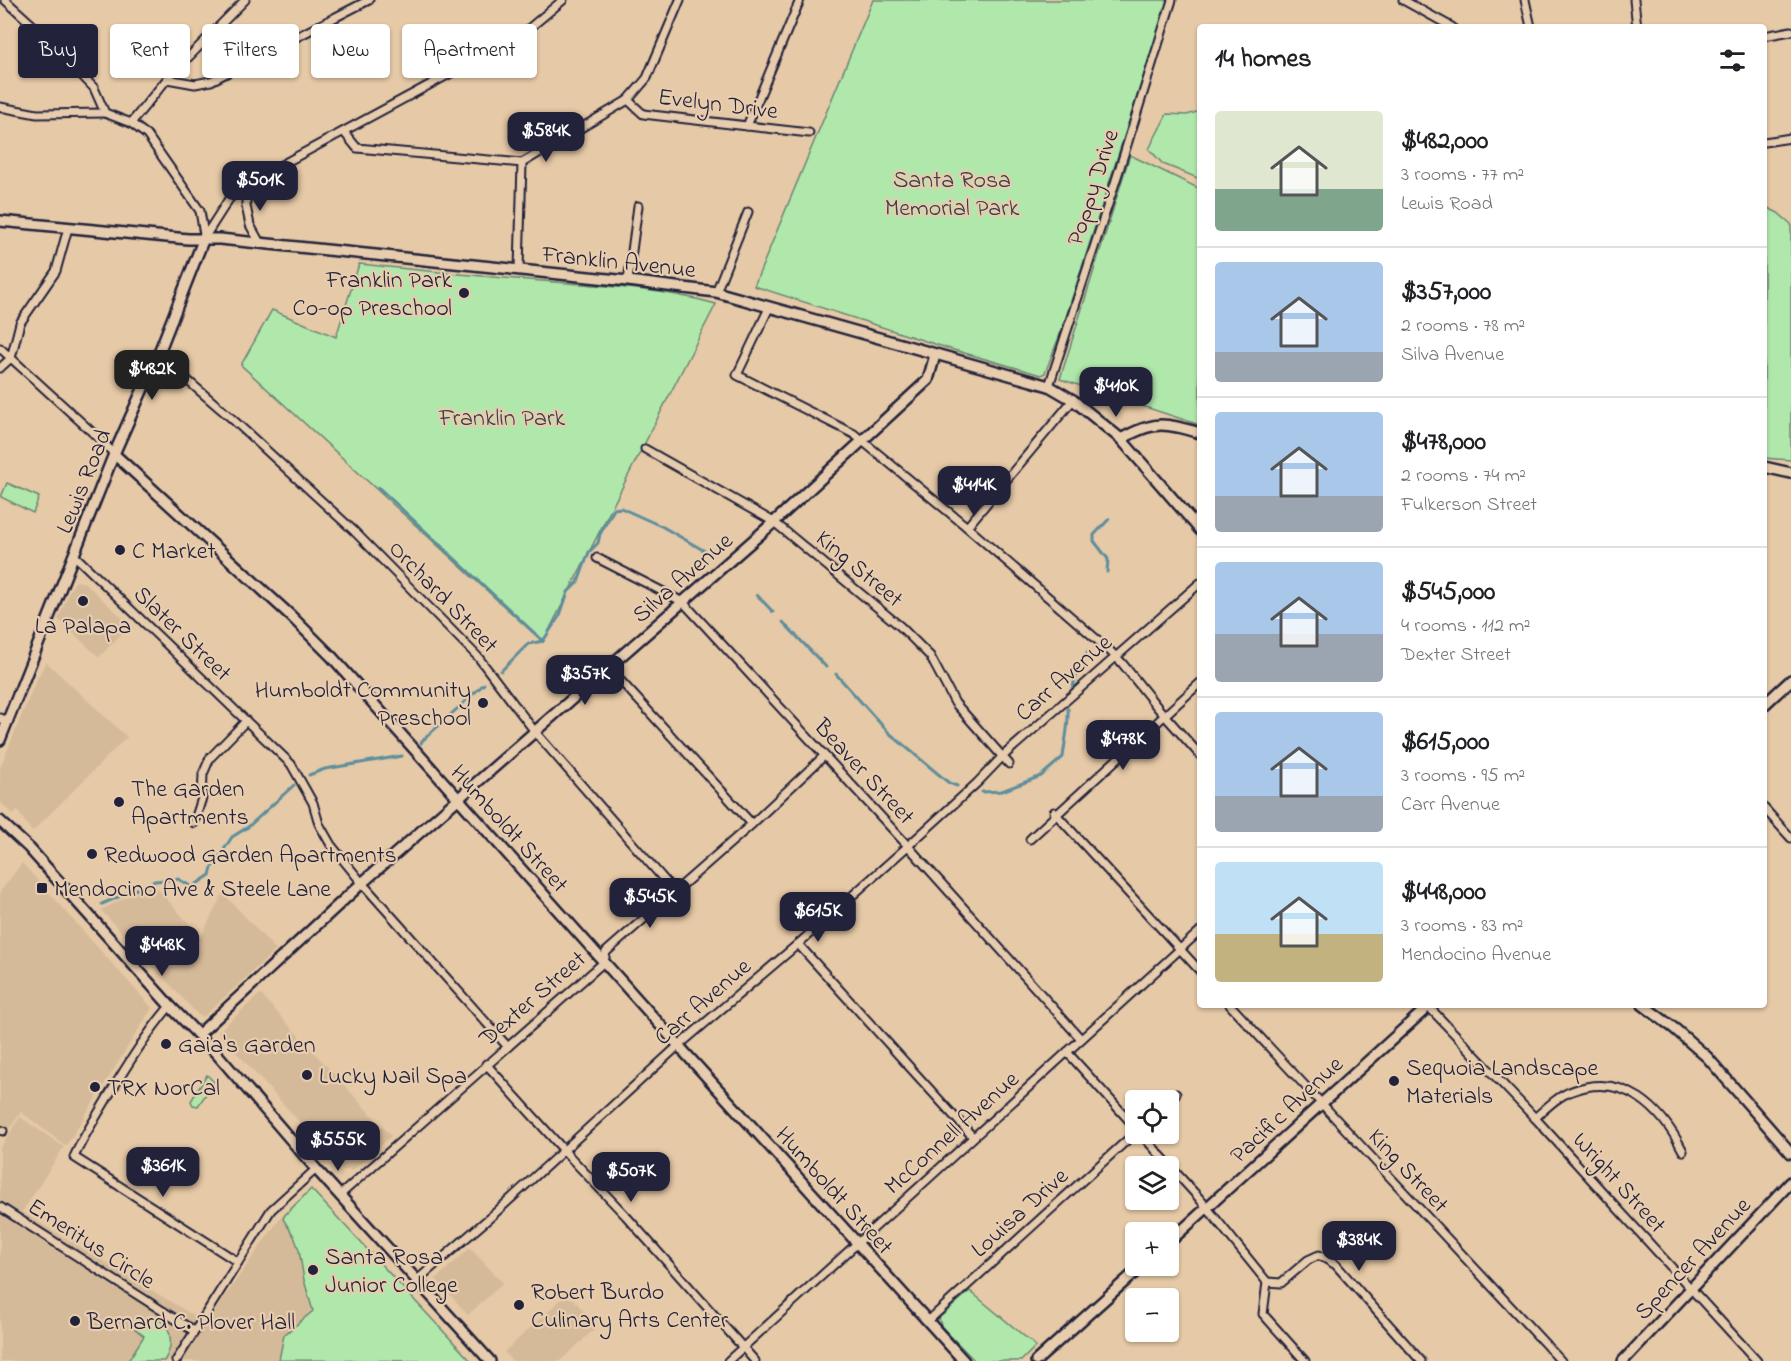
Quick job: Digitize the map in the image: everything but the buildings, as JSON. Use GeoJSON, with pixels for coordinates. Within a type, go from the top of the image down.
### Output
{"type":"FeatureCollection","features":[{"type":"Feature","properties":{"kind":"street"},"geometry":{"type":"LineString","coordinates":[[5,0],[37,28],[94,88],[105,113]]}},
{"type":"Feature","properties":{"kind":"street"},"geometry":{"type":"LineString","coordinates":[[131,123],[166,79],[245,0]]}},
{"type":"Feature","properties":{"kind":"street"},"geometry":{"type":"LineString","coordinates":[[166,79],[195,84],[211,81],[369,0]]}},
{"type":"Feature","properties":{"kind":"street"},"geometry":{"type":"LineString","coordinates":[[204,238],[229,199],[246,184],[520,36],[563,0]]}},
{"type":"Feature","properties":{"kind":"street"},"geometry":{"type":"LineString","coordinates":[[344,132],[357,148],[522,163],[628,100],[646,78],[680,0]]}},
{"type":"Feature","properties":{"kind":"street"},"geometry":{"type":"LineString","coordinates":[[747,126],[800,0]]}},
{"type":"Feature","properties":{"kind":"street","name":"Poppy Drive"},"geometry":{"type":"LineString","coordinates":[[1049,386],[1172,0]]}},
{"type":"Feature","properties":{"kind":"street"},"geometry":{"type":"LineString","coordinates":[[1403,0],[1447,24]]}},
{"type":"Feature","properties":{"kind":"street"},"geometry":{"type":"LineString","coordinates":[[1525,0],[1529,24]]}},
{"type":"Feature","properties":{"kind":"street"},"geometry":{"type":"LineString","coordinates":[[1634,0],[1637,24]]}},
{"type":"Feature","properties":{"kind":"street"},"geometry":{"type":"LineString","coordinates":[[1767,35],[1791,31]]}},
{"type":"Feature","properties":{"kind":"street","name":"Evelyn Drive"},"geometry":{"type":"LineString","coordinates":[[628,100],[643,114],[809,133]]}},
{"type":"Feature","properties":{"kind":"street"},"geometry":{"type":"LineString","coordinates":[[0,107],[37,114],[105,113],[131,123],[147,135],[200,211],[204,238]]}},
{"type":"Feature","properties":{"kind":"street"},"geometry":{"type":"LineString","coordinates":[[1767,142],[1791,138]]}},
{"type":"Feature","properties":{"kind":"street"},"geometry":{"type":"LineString","coordinates":[[519,269],[522,163]]}},
{"type":"Feature","properties":{"kind":"street"},"geometry":{"type":"LineString","coordinates":[[246,184],[246,206],[250,225],[260,243]]}},
{"type":"Feature","properties":{"kind":"street"},"geometry":{"type":"LineString","coordinates":[[628,281],[638,206]]}},
{"type":"Feature","properties":{"kind":"street"},"geometry":{"type":"LineString","coordinates":[[716,292],[748,212]]}},
{"type":"Feature","properties":{"kind":"street","name":"Franklin Avenue"},"geometry":{"type":"LineString","coordinates":[[0,220],[519,269],[716,292],[1049,386],[1073,400],[1120,439],[1197,527]]}},
{"type":"Feature","properties":{"kind":"street"},"geometry":{"type":"LineString","coordinates":[[0,368],[10,357],[20,323],[56,271],[68,228]]}},
{"type":"Feature","properties":{"kind":"street","name":"Lewis Road"},"geometry":{"type":"LineString","coordinates":[[0,740],[4,720],[75,556],[114,454],[158,355],[204,238]]}},
{"type":"Feature","properties":{"kind":"street"},"geometry":{"type":"LineString","coordinates":[[769,308],[738,375],[854,434],[967,527],[1116,656],[1164,716],[1197,752]]}},
{"type":"Feature","properties":{"kind":"street","name":"Humboldt Street"},"geometry":{"type":"LineString","coordinates":[[0,348],[315,641],[964,1361]]}},
{"type":"Feature","properties":{"kind":"street","name":"Orchard Street"},"geometry":{"type":"LineString","coordinates":[[158,355],[229,416],[354,531],[478,657],[536,733],[674,891]]}},
{"type":"Feature","properties":{"kind":"street","name":"Silva Avenue"},"geometry":{"type":"LineString","coordinates":[[199,1034],[363,883],[774,522],[928,380],[935,355]]}},
{"type":"Feature","properties":{"kind":"street"},"geometry":{"type":"LineString","coordinates":[[967,527],[1073,400]]}},
{"type":"Feature","properties":{"kind":"street"},"geometry":{"type":"LineString","coordinates":[[1120,439],[1145,426],[1157,424],[1173,425],[1197,432]]}},
{"type":"Feature","properties":{"kind":"street","name":"King Street"},"geometry":{"type":"LineString","coordinates":[[645,449],[774,522],[901,627],[930,656],[956,703],[1009,764]]}},
{"type":"Feature","properties":{"kind":"street"},"geometry":{"type":"LineString","coordinates":[[1767,468],[1791,473]]}},
{"type":"Feature","properties":{"kind":"street","name":"Slater Street"},"geometry":{"type":"LineString","coordinates":[[75,556],[291,764],[313,803],[319,824],[327,838],[363,883],[508,1047]]}},
{"type":"Feature","properties":{"kind":"street","name":"Beaver Street"},"geometry":{"type":"LineString","coordinates":[[597,558],[683,602],[908,846],[1081,1040]]}},
{"type":"Feature","properties":{"kind":"street","name":"Carr Avenue"},"geometry":{"type":"LineString","coordinates":[[416,1281],[678,1046],[798,944],[977,783],[1003,756],[1197,586]]}},
{"type":"Feature","properties":{"kind":"street"},"geometry":{"type":"LineString","coordinates":[[608,667],[752,824]]}},
{"type":"Feature","properties":{"kind":"street"},"geometry":{"type":"LineString","coordinates":[[1767,702],[1791,680]]}},
{"type":"Feature","properties":{"kind":"street"},"geometry":{"type":"LineString","coordinates":[[1030,839],[1055,813],[1197,686]]}},
{"type":"Feature","properties":{"kind":"street"},"geometry":{"type":"LineString","coordinates":[[194,823],[202,798],[203,774],[210,758],[246,721]]}},
{"type":"Feature","properties":{"kind":"street","name":"Dexter Street"},"geometry":{"type":"LineString","coordinates":[[340,1195],[604,962],[606,952],[752,824],[824,756]]}},
{"type":"Feature","properties":{"kind":"street"},"geometry":{"type":"LineString","coordinates":[[1767,811],[1791,838]]}},
{"type":"Feature","properties":{"kind":"street"},"geometry":{"type":"LineString","coordinates":[[1055,813],[1197,968]]}},
{"type":"Feature","properties":{"kind":"street"},"geometry":{"type":"LineString","coordinates":[[0,821],[29,848],[170,1006],[199,1034],[416,1281],[490,1361]]}},
{"type":"Feature","properties":{"kind":"street","name":"McConnell Avenue"},"geometry":{"type":"LineString","coordinates":[[728,1361],[1197,934]]}},
{"type":"Feature","properties":{"kind":"street"},"geometry":{"type":"LineString","coordinates":[[798,944],[974,1137]]}},
{"type":"Feature","properties":{"kind":"street"},"geometry":{"type":"LineString","coordinates":[[170,1006],[158,1020],[119,1079],[74,1157],[238,1262]]}},
{"type":"Feature","properties":{"kind":"street","name":"King Street"},"geometry":{"type":"LineString","coordinates":[[1233,1008],[1561,1361]]}},
{"type":"Feature","properties":{"kind":"street","name":"Pacific Avenue"},"geometry":{"type":"LineString","coordinates":[[1179,1233],[1427,1008]]}},
{"type":"Feature","properties":{"kind":"street","name":"Wright Street"},"geometry":{"type":"LineString","coordinates":[[1431,1008],[1535,1118],[1757,1361]]}},
{"type":"Feature","properties":{"kind":"street"},"geometry":{"type":"LineString","coordinates":[[1647,1008],[1707,1057],[1791,1153]]}},
{"type":"Feature","properties":{"kind":"street"},"geometry":{"type":"LineString","coordinates":[[1067,1052],[1125,1118]]}},
{"type":"Feature","properties":{"kind":"street"},"geometry":{"type":"LineString","coordinates":[[486,1064],[755,1361]]}},
{"type":"Feature","properties":{"kind":"street"},"geometry":{"type":"LineString","coordinates":[[1535,1118],[1552,1102],[1572,1090],[1595,1086],[1619,1088],[1638,1096],[1655,1109],[1671,1129],[1683,1151]]}},
{"type":"Feature","properties":{"kind":"street","name":"Louisa Drive"},"geometry":{"type":"LineString","coordinates":[[928,1321],[1125,1140]]}},
{"type":"Feature","properties":{"kind":"street"},"geometry":{"type":"LineString","coordinates":[[1150,1144],[1207,1208],[1267,1282],[1263,1314],[1305,1361]]}},
{"type":"Feature","properties":{"kind":"street"},"geometry":{"type":"LineString","coordinates":[[176,1361],[272,1210],[316,1168]]}},
{"type":"Feature","properties":{"kind":"street","name":"Spencer Avenue"},"geometry":{"type":"LineString","coordinates":[[1623,1361],[1791,1182]]}},
{"type":"Feature","properties":{"kind":"street","name":"Emeritus Circle"},"geometry":{"type":"LineString","coordinates":[[0,1207],[194,1331]]}},
{"type":"Feature","properties":{"kind":"street"},"geometry":{"type":"LineString","coordinates":[[1267,1282],[1281,1282],[1308,1260],[1319,1255],[1328,1259],[1336,1265],[1421,1361]]}},
{"type":"Feature","properties":{"kind":"street"},"geometry":{"type":"LineString","coordinates":[[1036,1361],[1131,1276]]}},
{"type":"Feature","properties":{"kind":"shaded area"},"geometry":{"type":"Polygon","coordinates":[[[76,581],[85,583],[130,625],[99,657],[58,619],[76,581]]]}},
{"type":"Feature","properties":{"kind":"shaded area"},"geometry":{"type":"Polygon","coordinates":[[[46,662],[127,737],[32,832],[17,810],[14,815],[0,802],[0,768],[46,662]]]}},
{"type":"Feature","properties":{"kind":"shaded area"},"geometry":{"type":"Polygon","coordinates":[[[22,863],[152,1008],[66,1146],[21,1112],[8,1131],[0,1125],[0,892],[22,863]]]}},
{"type":"Feature","properties":{"kind":"shaded area"},"geometry":{"type":"Polygon","coordinates":[[[153,884],[201,937],[223,893],[276,950],[203,1017],[198,1015],[101,910],[153,884]]]}},
{"type":"Feature","properties":{"kind":"shaded area"},"geometry":{"type":"Polygon","coordinates":[[[260,994],[391,1136],[353,1170],[343,1170],[218,1032],[260,994]]]}},
{"type":"Feature","properties":{"kind":"shaded area","name":"Santa Rosa Junior College"},"geometry":{"type":"Polygon","coordinates":[[[20,1117],[64,1147],[22,1212],[206,1323],[281,1217],[309,1190],[467,1361],[0,1361],[0,1148],[20,1117]]]}},
{"type":"Feature","properties":{"kind":"shaded area"},"geometry":{"type":"Polygon","coordinates":[[[470,1248],[503,1283],[468,1315],[436,1279],[470,1248]]]}},
{"type":"Feature","properties":{"kind":"shaded area"},"geometry":{"type":"Polygon","coordinates":[[[565,1296],[574,1300],[597,1327],[560,1361],[512,1361],[504,1352],[565,1296]]]}},
{"type":"Feature","properties":{"kind":"green space","name":"Santa Rosa Memorial Park"},"geometry":{"type":"Polygon","coordinates":[[[873,0],[1168,0],[1062,329],[1045,373],[1041,375],[947,348],[754,286],[873,0]]]}},
{"type":"Feature","properties":{"kind":"green space"},"geometry":{"type":"Polygon","coordinates":[[[1197,112],[1197,178],[1163,164],[1149,149],[1167,114],[1187,115],[1197,112]]]}},
{"type":"Feature","properties":{"kind":"green space"},"geometry":{"type":"Polygon","coordinates":[[[1130,155],[1197,188],[1197,424],[1060,379],[1130,155]]]}},
{"type":"Feature","properties":{"kind":"green space"},"geometry":{"type":"Polygon","coordinates":[[[1767,208],[1791,224],[1791,460],[1767,458],[1767,208]]]}},
{"type":"Feature","properties":{"kind":"green space","name":"Franklin Park"},"geometry":{"type":"Polygon","coordinates":[[[359,264],[623,288],[670,294],[716,304],[543,642],[241,365],[272,310],[336,337],[359,264]]]}},
{"type":"Feature","properties":{"kind":"green space"},"geometry":{"type":"Polygon","coordinates":[[[7,483],[39,497],[33,513],[1,497],[7,483]]]}},
{"type":"Feature","properties":{"kind":"green space"},"geometry":{"type":"Polygon","coordinates":[[[207,1075],[214,1082],[198,1106],[193,1105],[191,1101],[207,1075]]]}},
{"type":"Feature","properties":{"kind":"green space"},"geometry":{"type":"Polygon","coordinates":[[[311,1189],[471,1361],[279,1360],[284,1335],[313,1311],[304,1280],[299,1250],[294,1236],[283,1219],[311,1189]]]}},
{"type":"Feature","properties":{"kind":"green space"},"geometry":{"type":"Polygon","coordinates":[[[970,1291],[1036,1346],[1021,1361],[975,1361],[941,1326],[939,1318],[970,1291]]]}},
{"type":"Feature","properties":{"kind":"green space"},"geometry":{"type":"Polygon","coordinates":[[[148,1318],[163,1322],[170,1333],[170,1347],[164,1361],[128,1361],[144,1336],[135,1329],[148,1318]]]}},
{"type":"Feature","properties":{"kind":"waterway"},"geometry":{"type":"LineString","coordinates":[[378,487],[543,641]]}},
{"type":"Feature","properties":{"kind":"waterway"},"geometry":{"type":"LineString","coordinates":[[501,671],[528,644],[543,641],[560,615],[568,592],[578,582],[589,552],[598,543],[600,534],[614,509],[621,508],[663,527],[710,554]]}},
{"type":"Feature","properties":{"kind":"waterway"},"geometry":{"type":"LineString","coordinates":[[1107,572],[1108,559],[1094,541],[1094,535],[1109,519]]}},
{"type":"Feature","properties":{"kind":"waterway"},"geometry":{"type":"LineString","coordinates":[[757,595],[773,612]]}},
{"type":"Feature","properties":{"kind":"waterway"},"geometry":{"type":"LineString","coordinates":[[783,622],[826,667]]}},
{"type":"Feature","properties":{"kind":"waterway"},"geometry":{"type":"LineString","coordinates":[[1072,689],[1081,662],[1089,651]]}},
{"type":"Feature","properties":{"kind":"waterway"},"geometry":{"type":"LineString","coordinates":[[836,674],[888,732],[949,783],[957,786]]}},
{"type":"Feature","properties":{"kind":"waterway"},"geometry":{"type":"LineString","coordinates":[[421,743],[484,684]]}},
{"type":"Feature","properties":{"kind":"waterway"},"geometry":{"type":"LineString","coordinates":[[982,792],[1002,791],[1041,776],[1063,757],[1068,709]]}},
{"type":"Feature","properties":{"kind":"waterway"},"geometry":{"type":"LineString","coordinates":[[309,775],[325,769],[402,756]]}},
{"type":"Feature","properties":{"kind":"waterway"},"geometry":{"type":"LineString","coordinates":[[102,904],[155,881],[178,879],[192,887],[210,875],[232,837],[248,827],[294,785]]}},
{"type":"Feature","properties":{"kind":"place","name":"Franklin Park Co-op Preschool"},"geometry":{"type":"Point","coordinates":[464,293]}},
{"type":"Feature","properties":{"kind":"place","name":"C Market"},"geometry":{"type":"Point","coordinates":[120,550]}},
{"type":"Feature","properties":{"kind":"place","name":"La Palapa"},"geometry":{"type":"Point","coordinates":[83,601]}},
{"type":"Feature","properties":{"kind":"place","name":"Humboldt Community Preschool"},"geometry":{"type":"Point","coordinates":[483,703]}},
{"type":"Feature","properties":{"kind":"place","name":"The Garden Apartments"},"geometry":{"type":"Point","coordinates":[119,802]}},
{"type":"Feature","properties":{"kind":"place","name":"Redwood Garden Apartments"},"geometry":{"type":"Point","coordinates":[92,854]}},
{"type":"Feature","properties":{"kind":"place","name":"Mendocino Ave & Steele Lane"},"geometry":{"type":"Point","coordinates":[42,888]}},
{"type":"Feature","properties":{"kind":"place","name":"Gaia's Garden"},"geometry":{"type":"Point","coordinates":[166,1044]}},
{"type":"Feature","properties":{"kind":"place","name":"Lucky Nail Spa"},"geometry":{"type":"Point","coordinates":[307,1075]}},
{"type":"Feature","properties":{"kind":"place","name":"Sequoia Landscape Materials"},"geometry":{"type":"Point","coordinates":[1394,1081]}},
{"type":"Feature","properties":{"kind":"place","name":"TRX NorCal"},"geometry":{"type":"Point","coordinates":[95,1087]}},
{"type":"Feature","properties":{"kind":"place","name":"Santa Rosa Junior College"},"geometry":{"type":"Point","coordinates":[313,1270]}},
{"type":"Feature","properties":{"kind":"place","name":"Robert Burdo Culinary Arts Center"},"geometry":{"type":"Point","coordinates":[519,1305]}},
{"type":"Feature","properties":{"kind":"place","name":"Bernard C. Plover Hall"},"geometry":{"type":"Point","coordinates":[75,1321]}}]}
